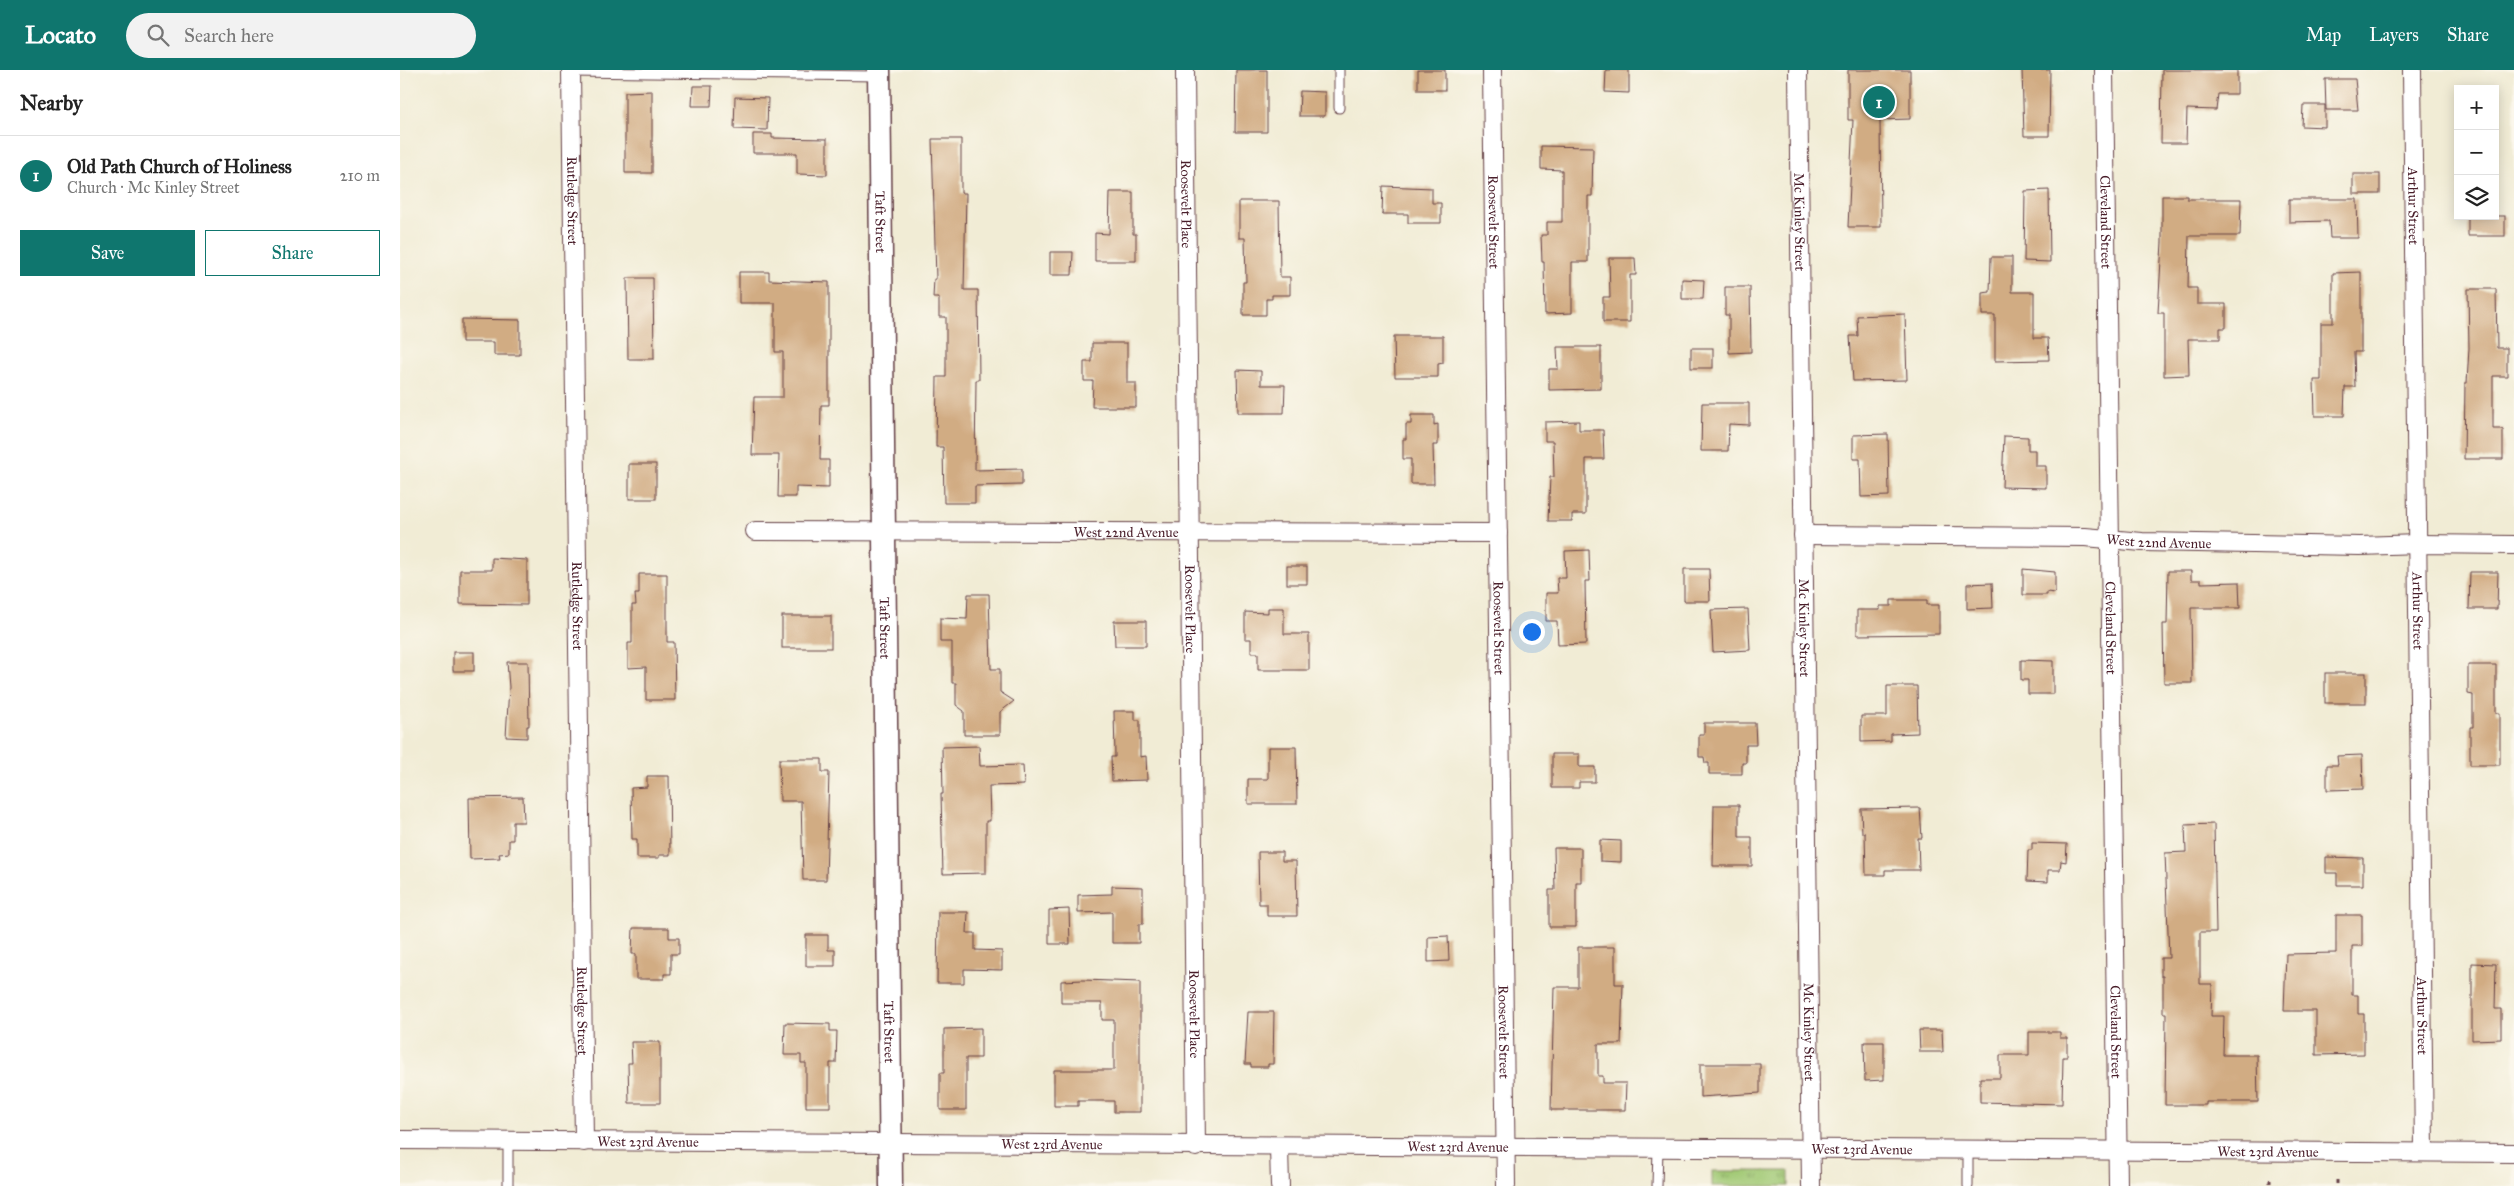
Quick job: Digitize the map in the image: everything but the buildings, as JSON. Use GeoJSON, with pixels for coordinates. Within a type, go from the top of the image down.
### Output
{"type":"FeatureCollection","features":[{"type":"Feature","properties":{"kind":"street","name":"Roosevelt Place"},"geometry":{"type":"LineString","coordinates":[[1185,70],[1196,1147]]}},
{"type":"Feature","properties":{"kind":"street","name":"Roosevelt Street"},"geometry":{"type":"LineString","coordinates":[[1492,70],[1506,1186]]}},
{"type":"Feature","properties":{"kind":"street","name":"Mc Kinley Street"},"geometry":{"type":"LineString","coordinates":[[1798,70],[1811,1186]]}},
{"type":"Feature","properties":{"kind":"street","name":"Cleveland Street"},"geometry":{"type":"LineString","coordinates":[[2104,70],[2118,1186]]}},
{"type":"Feature","properties":{"kind":"street","name":"Arthur Street"},"geometry":{"type":"LineString","coordinates":[[2412,70],[2424,1152]]}},
{"type":"Feature","properties":{"kind":"street","name":"Rutledge Street"},"geometry":{"type":"LineString","coordinates":[[571,71],[584,1142]]}},
{"type":"Feature","properties":{"kind":"street","name":"Taft Street"},"geometry":{"type":"LineString","coordinates":[[879,73],[891,1186]]}},
{"type":"Feature","properties":{"kind":"street","name":"West 22nd Avenue"},"geometry":{"type":"LineString","coordinates":[[755,531],[1498,533]]}},
{"type":"Feature","properties":{"kind":"street","name":"West 22nd Avenue"},"geometry":{"type":"LineString","coordinates":[[1803,536],[2111,540],[2360,546],[2418,544],[2514,545]]}},
{"type":"Feature","properties":{"kind":"street","name":"West 23rd Avenue"},"geometry":{"type":"LineString","coordinates":[[400,1140],[1196,1147],[1968,1149],[2514,1153]]}},
{"type":"Feature","properties":{"kind":"street"},"geometry":{"type":"LineString","coordinates":[[1280,1147],[1280,1186]]}},
{"type":"Feature","properties":{"kind":"lane"},"geometry":{"type":"LineString","coordinates":[[1339,70],[1340,108]]}},
{"type":"Feature","properties":{"kind":"lane"},"geometry":{"type":"LineString","coordinates":[[571,71],[879,73]]}},
{"type":"Feature","properties":{"kind":"lane"},"geometry":{"type":"LineString","coordinates":[[508,1141],[508,1186]]}},
{"type":"Feature","properties":{"kind":"lane"},"geometry":{"type":"LineString","coordinates":[[1657,1186],[1658,1148]]}},
{"type":"Feature","properties":{"kind":"lane"},"geometry":{"type":"LineString","coordinates":[[1968,1149],[1968,1186]]}},
{"type":"Feature","properties":{"kind":"path"},"geometry":{"type":"LineString","coordinates":[[2270,1179],[2270,1186]]}},
{"type":"Feature","properties":{"kind":"path"},"geometry":{"type":"LineString","coordinates":[[2337,1180],[2337,1186]]}},
{"type":"Feature","properties":{"kind":"green space"},"geometry":{"type":"Polygon","coordinates":[[[1712,1171],[1789,1171],[1789,1186],[1712,1186],[1712,1171]]]}},
{"type":"Feature","properties":{"kind":"place","name":"Old Path Church of Holiness"},"geometry":{"type":"Point","coordinates":[1879,102]}}]}
